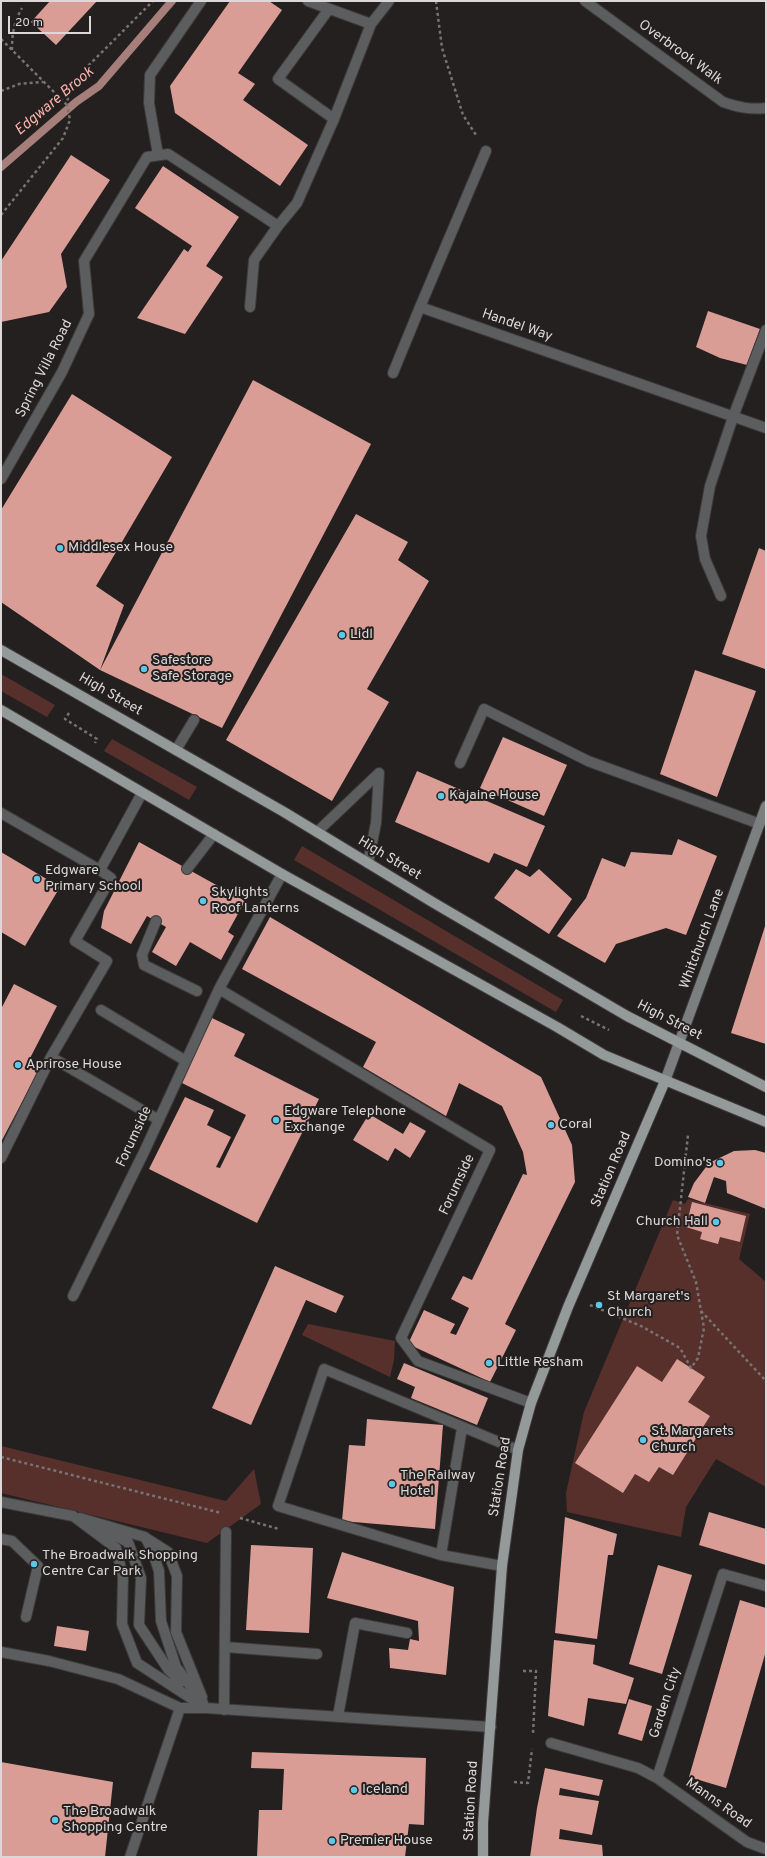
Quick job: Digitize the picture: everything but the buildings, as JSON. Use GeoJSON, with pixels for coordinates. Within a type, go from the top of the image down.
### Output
{"type":"FeatureCollection","features":[{"type":"Feature","properties":{"kind":"main road","name":"High Street"},"geometry":{"type":"LineString","coordinates":[[1,650],[317,832],[627,1016],[766,1087]]}},
{"type":"Feature","properties":{"kind":"main road"},"geometry":{"type":"LineString","coordinates":[[1,710],[282,874],[604,1055],[766,1122]]}},
{"type":"Feature","properties":{"kind":"main road","name":"Whitchurch Lane"},"geometry":{"type":"LineString","coordinates":[[665,1081],[766,806]]}},
{"type":"Feature","properties":{"kind":"main road","name":"Station Road"},"geometry":{"type":"LineString","coordinates":[[483,1857],[483,1824],[502,1566],[518,1450],[531,1403],[572,1297],[665,1081]]}},
{"type":"Feature","properties":{"kind":"street"},"geometry":{"type":"LineString","coordinates":[[201,1],[150,75],[149,103],[158,155],[168,154],[278,226]]}},
{"type":"Feature","properties":{"kind":"street"},"geometry":{"type":"LineString","coordinates":[[308,1],[371,24]]}},
{"type":"Feature","properties":{"kind":"street"},"geometry":{"type":"LineString","coordinates":[[250,307],[254,260],[278,226],[297,203],[334,119],[371,24],[390,1]]}},
{"type":"Feature","properties":{"kind":"street","name":"Overbrook Walk"},"geometry":{"type":"LineString","coordinates":[[585,1],[723,102],[740,108],[766,108]]}},
{"type":"Feature","properties":{"kind":"street"},"geometry":{"type":"LineString","coordinates":[[329,9],[278,79],[334,119]]}},
{"type":"Feature","properties":{"kind":"street"},"geometry":{"type":"LineString","coordinates":[[393,374],[486,151]]}},
{"type":"Feature","properties":{"kind":"street","name":"Spring Villa Road"},"geometry":{"type":"LineString","coordinates":[[1,479],[62,372],[89,314],[84,261],[147,157],[158,155]]}},
{"type":"Feature","properties":{"kind":"street","name":"Handel Way"},"geometry":{"type":"LineString","coordinates":[[420,307],[766,428]]}},
{"type":"Feature","properties":{"kind":"street"},"geometry":{"type":"LineString","coordinates":[[722,596],[705,559],[701,536],[710,486],[733,417],[766,330]]}},
{"type":"Feature","properties":{"kind":"street"},"geometry":{"type":"LineString","coordinates":[[460,763],[484,709],[588,761],[760,824]]}},
{"type":"Feature","properties":{"kind":"street"},"geometry":{"type":"LineString","coordinates":[[176,750],[194,720]]}},
{"type":"Feature","properties":{"kind":"street"},"geometry":{"type":"LineString","coordinates":[[317,832],[379,773],[376,823],[368,863]]}},
{"type":"Feature","properties":{"kind":"street"},"geometry":{"type":"LineString","coordinates":[[100,870],[142,793]]}},
{"type":"Feature","properties":{"kind":"street"},"geometry":{"type":"LineString","coordinates":[[1,813],[100,870],[111,878],[75,941],[107,961],[51,1057],[1,1158]]}},
{"type":"Feature","properties":{"kind":"street"},"geometry":{"type":"LineString","coordinates":[[186,869],[214,834]]}},
{"type":"Feature","properties":{"kind":"street","name":"Forumside"},"geometry":{"type":"LineString","coordinates":[[74,1296],[159,1120],[219,989],[282,874]]}},
{"type":"Feature","properties":{"kind":"street"},"geometry":{"type":"LineString","coordinates":[[156,921],[142,955],[144,964],[197,991]]}},
{"type":"Feature","properties":{"kind":"street","name":"Forumside"},"geometry":{"type":"LineString","coordinates":[[219,989],[490,1150],[401,1338],[418,1361],[531,1403]]}},
{"type":"Feature","properties":{"kind":"street"},"geometry":{"type":"LineString","coordinates":[[101,1010],[186,1061]]}},
{"type":"Feature","properties":{"kind":"street"},"geometry":{"type":"LineString","coordinates":[[51,1057],[64,1063],[159,1120]]}},
{"type":"Feature","properties":{"kind":"street"},"geometry":{"type":"LineString","coordinates":[[502,1566],[441,1555],[278,1506],[324,1370],[518,1450]]}},
{"type":"Feature","properties":{"kind":"street"},"geometry":{"type":"LineString","coordinates":[[441,1555],[462,1428]]}},
{"type":"Feature","properties":{"kind":"street"},"geometry":{"type":"LineString","coordinates":[[1,1502],[73,1516],[144,1537],[168,1552],[177,1576],[176,1632],[206,1708]]}},
{"type":"Feature","properties":{"kind":"street"},"geometry":{"type":"LineString","coordinates":[[73,1516],[116,1548],[123,1577],[122,1624],[137,1663],[206,1708]]}},
{"type":"Feature","properties":{"kind":"street"},"geometry":{"type":"LineString","coordinates":[[73,1516],[128,1542],[141,1578],[139,1625],[168,1669],[206,1708]]}},
{"type":"Feature","properties":{"kind":"street"},"geometry":{"type":"LineString","coordinates":[[224,1710],[226,1532]]}},
{"type":"Feature","properties":{"kind":"street"},"geometry":{"type":"LineString","coordinates":[[144,1537],[152,1550],[159,1571],[161,1621],[176,1667],[206,1708]]}},
{"type":"Feature","properties":{"kind":"street"},"geometry":{"type":"LineString","coordinates":[[1,1538],[12,1541],[38,1566],[26,1618]]}},
{"type":"Feature","properties":{"kind":"street","name":"Garden City"},"geometry":{"type":"LineString","coordinates":[[657,1778],[723,1574],[766,1586]]}},
{"type":"Feature","properties":{"kind":"street"},"geometry":{"type":"LineString","coordinates":[[338,1716],[354,1623],[407,1633]]}},
{"type":"Feature","properties":{"kind":"street"},"geometry":{"type":"LineString","coordinates":[[224,1648],[317,1654]]}},
{"type":"Feature","properties":{"kind":"street"},"geometry":{"type":"LineString","coordinates":[[1,1652],[49,1661],[118,1679],[180,1708],[206,1708],[338,1716],[491,1727]]}},
{"type":"Feature","properties":{"kind":"street"},"geometry":{"type":"LineString","coordinates":[[130,1857],[180,1708]]}},
{"type":"Feature","properties":{"kind":"street"},"geometry":{"type":"LineString","coordinates":[[551,1742],[638,1768],[657,1778]]}},
{"type":"Feature","properties":{"kind":"street","name":"Manns Road"},"geometry":{"type":"LineString","coordinates":[[657,1778],[747,1842],[766,1849]]}},
{"type":"Feature","properties":{"kind":"path"},"geometry":{"type":"LineString","coordinates":[[1,215],[63,138],[70,120],[67,105],[69,89],[85,69],[154,1]]}},
{"type":"Feature","properties":{"kind":"path"},"geometry":{"type":"LineString","coordinates":[[436,1],[442,48],[463,115],[486,151]]}},
{"type":"Feature","properties":{"kind":"path"},"geometry":{"type":"LineString","coordinates":[[12,50],[12,33],[16,18],[22,8]]}},
{"type":"Feature","properties":{"kind":"path"},"geometry":{"type":"LineString","coordinates":[[1,39],[67,105]]}},
{"type":"Feature","properties":{"kind":"path"},"geometry":{"type":"LineString","coordinates":[[1,91],[19,84],[44,82]]}},
{"type":"Feature","properties":{"kind":"path"},"geometry":{"type":"LineString","coordinates":[[69,713],[65,719],[97,739],[94,745]]}},
{"type":"Feature","properties":{"kind":"path"},"geometry":{"type":"LineString","coordinates":[[575,1013],[610,1031]]}},
{"type":"Feature","properties":{"kind":"path"},"geometry":{"type":"LineString","coordinates":[[572,1297],[641,1326],[680,1348],[691,1368],[698,1358],[704,1328],[696,1282],[677,1235],[688,1135]]}},
{"type":"Feature","properties":{"kind":"path"},"geometry":{"type":"LineString","coordinates":[[701,1311],[766,1381]]}},
{"type":"Feature","properties":{"kind":"path"},"geometry":{"type":"LineString","coordinates":[[523,1671],[536,1672],[533,1738]]}},
{"type":"Feature","properties":{"kind":"path"},"geometry":{"type":"LineString","coordinates":[[514,1782],[528,1783],[532,1745]]}},
{"type":"Feature","properties":{"kind":"shaded area"},"geometry":{"type":"Polygon","coordinates":[[[1,674],[55,705],[47,717],[1,691],[1,674]]]}},
{"type":"Feature","properties":{"kind":"shaded area"},"geometry":{"type":"Polygon","coordinates":[[[112,739],[197,787],[189,800],[104,751],[112,739]]]}},
{"type":"Feature","properties":{"kind":"shaded area"},"geometry":{"type":"Polygon","coordinates":[[[302,846],[563,1000],[556,1012],[294,860],[302,846]]]}},
{"type":"Feature","properties":{"kind":"shaded area"},"geometry":{"type":"Polygon","coordinates":[[[688,1199],[750,1214],[739,1259],[766,1282],[766,1487],[716,1459],[686,1507],[681,1537],[567,1512],[566,1493],[584,1412],[673,1200],[685,1204],[688,1199]]]}},
{"type":"Feature","properties":{"kind":"shaded area"},"geometry":{"type":"Polygon","coordinates":[[[308,1324],[395,1341],[394,1360],[390,1377],[302,1335],[308,1324]]]}},
{"type":"Feature","properties":{"kind":"shaded area"},"geometry":{"type":"Polygon","coordinates":[[[1,1446],[226,1501],[254,1469],[261,1504],[207,1543],[1,1493],[1,1446]]]}},
{"type":"Feature","properties":{"kind":"waterway","name":"Edgware Brook"},"geometry":{"type":"LineString","coordinates":[[1,167],[76,102],[99,86],[172,1]]}},
{"type":"Feature","properties":{"kind":"place","name":"Middlesex House"},"geometry":{"type":"Point","coordinates":[60,548]}},
{"type":"Feature","properties":{"kind":"place","name":"Lidl"},"geometry":{"type":"Point","coordinates":[342,635]}},
{"type":"Feature","properties":{"kind":"place","name":"Safestore Safe Storage"},"geometry":{"type":"Point","coordinates":[144,669]}},
{"type":"Feature","properties":{"kind":"place","name":"Kajaine House"},"geometry":{"type":"Point","coordinates":[441,796]}},
{"type":"Feature","properties":{"kind":"place","name":"Edgware Primary School"},"geometry":{"type":"Point","coordinates":[37,879]}},
{"type":"Feature","properties":{"kind":"place","name":"Skylights Roof Lanterns"},"geometry":{"type":"Point","coordinates":[203,901]}},
{"type":"Feature","properties":{"kind":"place","name":"Aprirose House"},"geometry":{"type":"Point","coordinates":[18,1065]}},
{"type":"Feature","properties":{"kind":"place","name":"Edgware Telephone Exchange"},"geometry":{"type":"Point","coordinates":[276,1120]}},
{"type":"Feature","properties":{"kind":"place","name":"Coral"},"geometry":{"type":"Point","coordinates":[551,1125]}},
{"type":"Feature","properties":{"kind":"place","name":"Domino's"},"geometry":{"type":"Point","coordinates":[720,1163]}},
{"type":"Feature","properties":{"kind":"place","name":"Church Hall"},"geometry":{"type":"Point","coordinates":[716,1222]}},
{"type":"Feature","properties":{"kind":"place","name":"St Margaret's Church"},"geometry":{"type":"Point","coordinates":[599,1305]}},
{"type":"Feature","properties":{"kind":"place","name":"Little Resham"},"geometry":{"type":"Point","coordinates":[489,1363]}},
{"type":"Feature","properties":{"kind":"place","name":"St. Margarets Church"},"geometry":{"type":"Point","coordinates":[643,1440]}},
{"type":"Feature","properties":{"kind":"place","name":"The Railway Hotel"},"geometry":{"type":"Point","coordinates":[392,1484]}},
{"type":"Feature","properties":{"kind":"place","name":"The Broadwalk Shopping Centre Car Park"},"geometry":{"type":"Point","coordinates":[34,1564]}},
{"type":"Feature","properties":{"kind":"place","name":"Iceland"},"geometry":{"type":"Point","coordinates":[354,1790]}},
{"type":"Feature","properties":{"kind":"place","name":"The Broadwalk Shopping Centre"},"geometry":{"type":"Point","coordinates":[55,1820]}},
{"type":"Feature","properties":{"kind":"place","name":"Premier House"},"geometry":{"type":"Point","coordinates":[332,1841]}}]}
